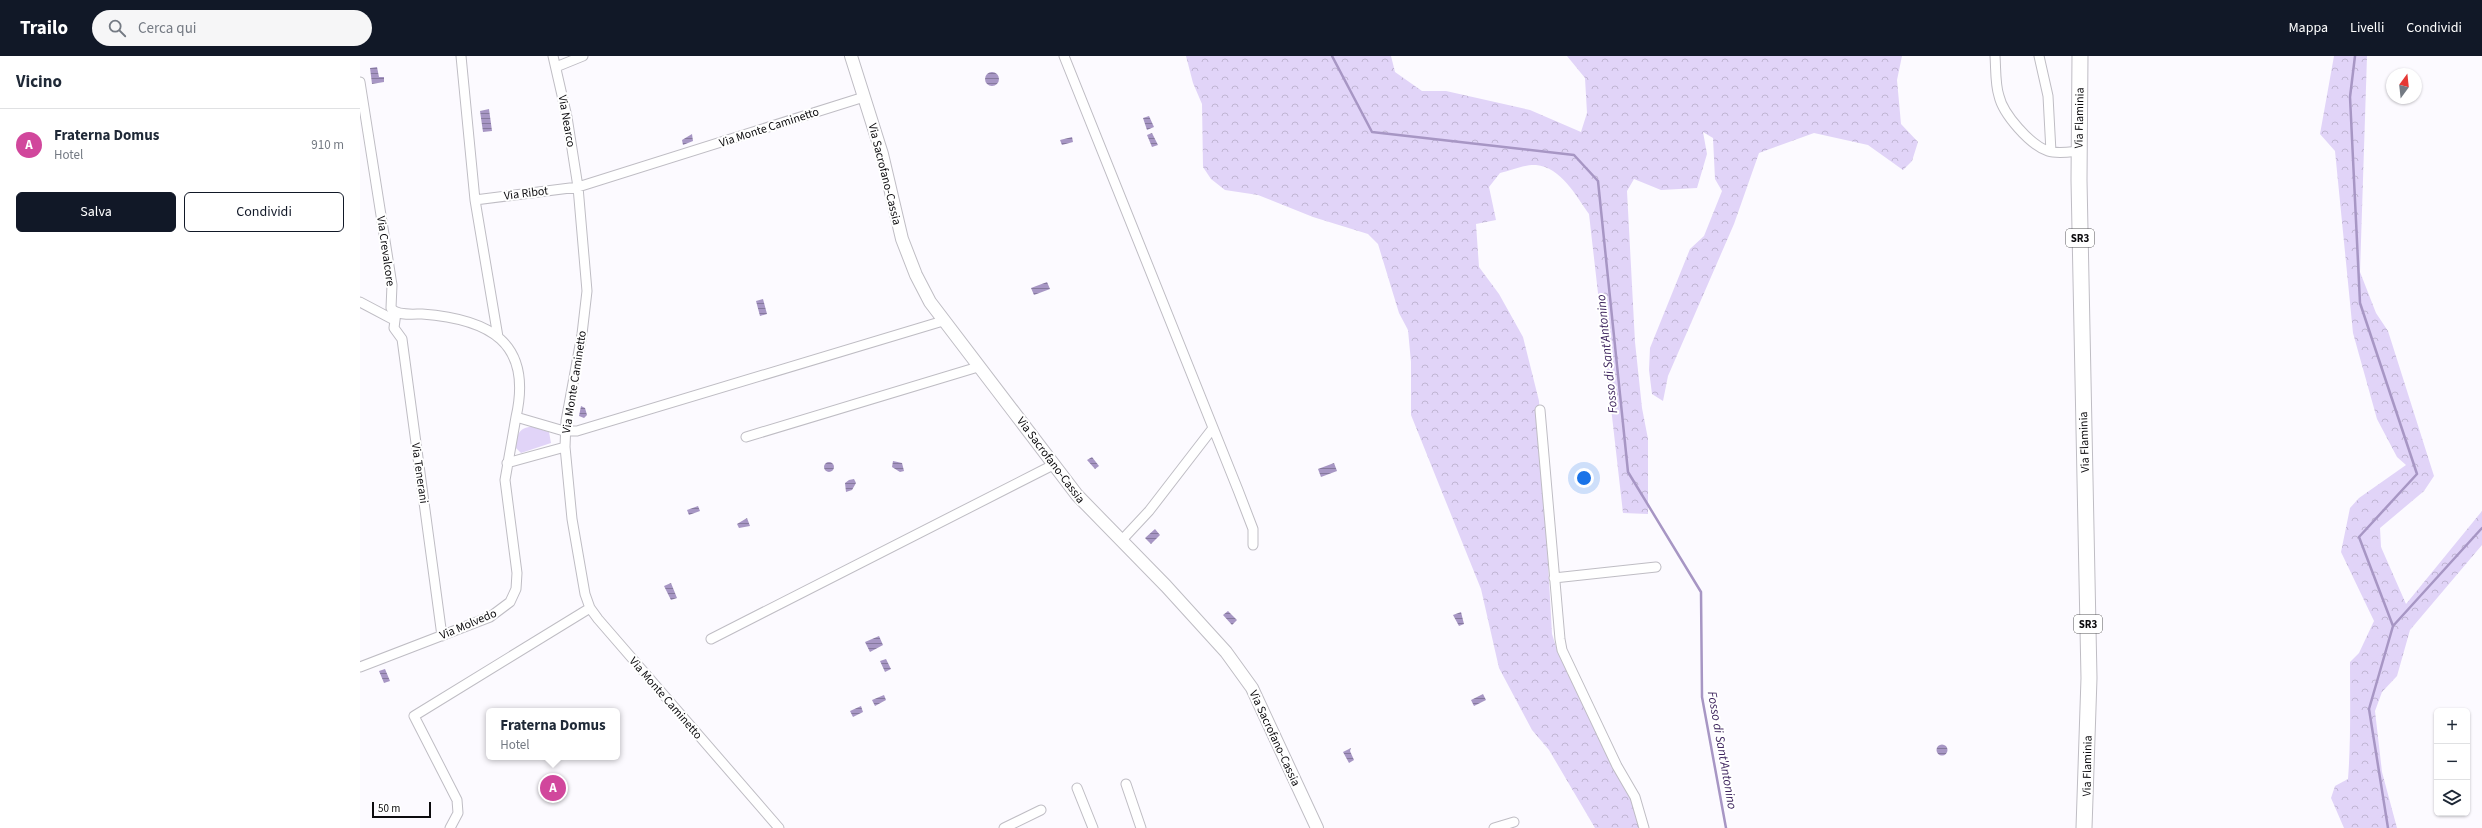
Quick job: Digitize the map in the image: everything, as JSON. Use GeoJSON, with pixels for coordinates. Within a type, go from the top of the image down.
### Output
{"type":"FeatureCollection","features":[{"type":"Feature","properties":{"kind":"main road","name":"Via Flaminia"},"geometry":{"type":"LineString","coordinates":[[2080,56],[2079,151],[2089,678],[2084,828]]}},
{"type":"Feature","properties":{"kind":"street"},"geometry":{"type":"LineString","coordinates":[[462,56],[475,200],[498,337]]}},
{"type":"Feature","properties":{"kind":"street","name":"Via Nearco"},"geometry":{"type":"LineString","coordinates":[[553,56],[567,117],[578,187]]}},
{"type":"Feature","properties":{"kind":"street"},"geometry":{"type":"LineString","coordinates":[[556,67],[583,56]]}},
{"type":"Feature","properties":{"kind":"street","name":"Via Sacrofano-Cassia"},"geometry":{"type":"LineString","coordinates":[[851,56],[882,154],[902,239],[916,275],[943,321],[1081,500],[1166,586],[1226,652],[1252,688],[1317,828]]}},
{"type":"Feature","properties":{"kind":"street"},"geometry":{"type":"LineString","coordinates":[[1064,56],[1252,526],[1254,536],[1253,545]]}},
{"type":"Feature","properties":{"kind":"street"},"geometry":{"type":"LineString","coordinates":[[1995,56],[1998,90],[2003,108],[2019,128],[2043,149],[2051,152],[2079,151]]}},
{"type":"Feature","properties":{"kind":"street"},"geometry":{"type":"LineString","coordinates":[[2039,56],[2048,96],[2051,152]]}},
{"type":"Feature","properties":{"kind":"street","name":"Via Crevalcore"},"geometry":{"type":"LineString","coordinates":[[360,82],[364,130],[392,283],[390,304],[395,316]]}},
{"type":"Feature","properties":{"kind":"street","name":"Via Monte Caminetto"},"geometry":{"type":"LineString","coordinates":[[779,828],[590,608],[572,519],[564,431],[582,334],[587,291],[578,187],[864,97]]}},
{"type":"Feature","properties":{"kind":"street","name":"Via Ribot"},"geometry":{"type":"LineString","coordinates":[[475,200],[578,187]]}},
{"type":"Feature","properties":{"kind":"street"},"geometry":{"type":"LineString","coordinates":[[360,302],[395,316],[464,321],[484,327],[498,337],[512,354],[519,371],[519,399],[516,417],[564,431],[577,431],[943,321]]}},
{"type":"Feature","properties":{"kind":"street","name":"Via Tenerani"},"geometry":{"type":"LineString","coordinates":[[395,316],[394,328],[402,339],[442,636]]}},
{"type":"Feature","properties":{"kind":"street"},"geometry":{"type":"LineString","coordinates":[[746,437],[978,367]]}},
{"type":"Feature","properties":{"kind":"street"},"geometry":{"type":"LineString","coordinates":[[1540,410],[1558,628],[1562,650],[1618,766],[1635,797],[1644,828]]}},
{"type":"Feature","properties":{"kind":"street","name":"Via Molvedo"},"geometry":{"type":"LineString","coordinates":[[360,667],[442,636],[498,612],[510,602],[516,589],[517,564],[505,488],[507,463],[516,417]]}},
{"type":"Feature","properties":{"kind":"street"},"geometry":{"type":"LineString","coordinates":[[1121,541],[1149,511],[1213,428]]}},
{"type":"Feature","properties":{"kind":"street"},"geometry":{"type":"LineString","coordinates":[[507,463],[565,448]]}},
{"type":"Feature","properties":{"kind":"street"},"geometry":{"type":"LineString","coordinates":[[711,639],[1053,465]]}},
{"type":"Feature","properties":{"kind":"street"},"geometry":{"type":"LineString","coordinates":[[1554,578],[1656,567]]}},
{"type":"Feature","properties":{"kind":"street"},"geometry":{"type":"LineString","coordinates":[[450,828],[458,813],[457,800],[414,716],[590,608]]}},
{"type":"Feature","properties":{"kind":"street"},"geometry":{"type":"LineString","coordinates":[[1126,784],[1141,828]]}},
{"type":"Feature","properties":{"kind":"street"},"geometry":{"type":"LineString","coordinates":[[1078,788],[1093,828]]}},
{"type":"Feature","properties":{"kind":"street"},"geometry":{"type":"LineString","coordinates":[[1004,828],[1041,810]]}},
{"type":"Feature","properties":{"kind":"street"},"geometry":{"type":"LineString","coordinates":[[1494,828],[1514,822]]}},
{"type":"Feature","properties":{"kind":"green space"},"geometry":{"type":"Polygon","coordinates":[[[1186,56],[1391,56],[1395,72],[1422,91],[1446,91],[1530,110],[1581,132],[1587,113],[1585,78],[1567,56],[1902,56],[1897,80],[1901,124],[1918,142],[1912,161],[1903,170],[1868,145],[1814,133],[1759,153],[1734,224],[1668,376],[1663,401],[1652,394],[1649,370],[1650,348],[1690,249],[1704,236],[1722,191],[1715,179],[1713,138],[1703,132],[1707,154],[1697,188],[1661,190],[1634,179],[1627,191],[1635,342],[1642,408],[1648,439],[1648,514],[1623,513],[1589,214],[1573,191],[1560,177],[1545,167],[1532,165],[1500,173],[1489,187],[1496,220],[1476,224],[1479,267],[1499,294],[1523,337],[1539,401],[1552,634],[1558,653],[1638,813],[1641,828],[1595,828],[1549,750],[1532,730],[1499,668],[1481,589],[1411,415],[1411,362],[1408,330],[1399,313],[1378,244],[1368,234],[1313,217],[1258,195],[1225,190],[1211,179],[1203,167],[1202,104],[1193,83],[1186,56]]]}},
{"type":"Feature","properties":{"kind":"green space"},"geometry":{"type":"Polygon","coordinates":[[[2334,56],[2367,56],[2360,272],[2376,313],[2388,331],[2434,476],[2424,491],[2380,528],[2381,547],[2406,604],[2482,511],[2482,545],[2410,630],[2397,676],[2382,692],[2375,711],[2382,772],[2397,828],[2344,828],[2331,798],[2335,786],[2348,779],[2350,735],[2350,662],[2359,653],[2374,621],[2341,552],[2350,508],[2359,498],[2406,465],[2397,457],[2377,419],[2353,333],[2335,151],[2320,134],[2334,56]]]}},
{"type":"Feature","properties":{"kind":"green space"},"geometry":{"type":"Polygon","coordinates":[[[533,427],[549,432],[551,443],[521,453],[516,448],[519,433],[524,428],[533,427]]]}},
{"type":"Feature","properties":{"kind":"shaded area"},"geometry":{"type":"Polygon","coordinates":[[[377,67],[379,77],[384,77],[384,82],[372,84],[370,68],[377,67]]]}},
{"type":"Feature","properties":{"kind":"shaded area"},"geometry":{"type":"Polygon","coordinates":[[[992,72],[997,74],[999,79],[997,84],[992,86],[987,84],[985,79],[987,74],[992,72]]]}},
{"type":"Feature","properties":{"kind":"shaded area"},"geometry":{"type":"Polygon","coordinates":[[[489,109],[492,131],[483,132],[480,111],[489,109]]]}},
{"type":"Feature","properties":{"kind":"shaded area"},"geometry":{"type":"Polygon","coordinates":[[[1149,116],[1154,127],[1147,130],[1143,118],[1149,116]]]}},
{"type":"Feature","properties":{"kind":"shaded area"},"geometry":{"type":"Polygon","coordinates":[[[1152,133],[1158,145],[1152,147],[1147,135],[1152,133]]]}},
{"type":"Feature","properties":{"kind":"shaded area"},"geometry":{"type":"Polygon","coordinates":[[[692,134],[693,141],[683,145],[682,140],[692,134]]]}},
{"type":"Feature","properties":{"kind":"shaded area"},"geometry":{"type":"Polygon","coordinates":[[[1072,137],[1073,142],[1062,145],[1060,140],[1072,137]]]}},
{"type":"Feature","properties":{"kind":"shaded area"},"geometry":{"type":"Polygon","coordinates":[[[1047,282],[1050,289],[1034,295],[1031,288],[1047,282]]]}},
{"type":"Feature","properties":{"kind":"shaded area"},"geometry":{"type":"Polygon","coordinates":[[[763,299],[767,314],[760,316],[756,301],[763,299]]]}},
{"type":"Feature","properties":{"kind":"shaded area"},"geometry":{"type":"Polygon","coordinates":[[[581,406],[585,408],[587,415],[584,418],[579,416],[581,406]]]}},
{"type":"Feature","properties":{"kind":"shaded area"},"geometry":{"type":"Polygon","coordinates":[[[1092,457],[1099,466],[1095,469],[1087,460],[1092,457]]]}},
{"type":"Feature","properties":{"kind":"shaded area"},"geometry":{"type":"Polygon","coordinates":[[[893,461],[902,463],[904,471],[900,472],[892,467],[893,461]]]}},
{"type":"Feature","properties":{"kind":"shaded area"},"geometry":{"type":"Polygon","coordinates":[[[827,462],[831,462],[833,463],[833,471],[827,472],[824,469],[824,465],[827,462]]]}},
{"type":"Feature","properties":{"kind":"shaded area"},"geometry":{"type":"Polygon","coordinates":[[[1334,463],[1337,471],[1321,477],[1318,469],[1334,463]]]}},
{"type":"Feature","properties":{"kind":"shaded area"},"geometry":{"type":"Polygon","coordinates":[[[854,479],[856,483],[852,490],[846,492],[845,483],[854,479]]]}},
{"type":"Feature","properties":{"kind":"shaded area"},"geometry":{"type":"Polygon","coordinates":[[[698,506],[700,511],[689,515],[687,510],[698,506]]]}},
{"type":"Feature","properties":{"kind":"shaded area"},"geometry":{"type":"Polygon","coordinates":[[[747,518],[750,526],[739,528],[737,524],[747,518]]]}},
{"type":"Feature","properties":{"kind":"shaded area"},"geometry":{"type":"Polygon","coordinates":[[[1155,529],[1160,535],[1151,544],[1145,538],[1155,529]]]}},
{"type":"Feature","properties":{"kind":"shaded area"},"geometry":{"type":"Polygon","coordinates":[[[671,583],[677,598],[671,600],[664,586],[671,583]]]}},
{"type":"Feature","properties":{"kind":"shaded area"},"geometry":{"type":"Polygon","coordinates":[[[1228,611],[1237,620],[1232,625],[1223,615],[1228,611]]]}},
{"type":"Feature","properties":{"kind":"shaded area"},"geometry":{"type":"Polygon","coordinates":[[[1461,612],[1464,624],[1459,626],[1453,615],[1461,612]]]}},
{"type":"Feature","properties":{"kind":"shaded area"},"geometry":{"type":"Polygon","coordinates":[[[879,636],[883,645],[870,652],[865,642],[879,636]]]}},
{"type":"Feature","properties":{"kind":"shaded area"},"geometry":{"type":"Polygon","coordinates":[[[886,659],[891,669],[885,672],[880,661],[886,659]]]}},
{"type":"Feature","properties":{"kind":"shaded area"},"geometry":{"type":"Polygon","coordinates":[[[385,669],[390,681],[384,683],[379,671],[385,669]]]}},
{"type":"Feature","properties":{"kind":"shaded area"},"geometry":{"type":"Polygon","coordinates":[[[1483,694],[1486,700],[1474,706],[1471,700],[1483,694]]]}},
{"type":"Feature","properties":{"kind":"shaded area"},"geometry":{"type":"Polygon","coordinates":[[[884,695],[886,700],[875,706],[872,700],[884,695]]]}},
{"type":"Feature","properties":{"kind":"shaded area"},"geometry":{"type":"Polygon","coordinates":[[[861,706],[863,712],[853,717],[850,711],[861,706]]]}},
{"type":"Feature","properties":{"kind":"shaded area"},"geometry":{"type":"Polygon","coordinates":[[[1940,745],[1944,745],[1946,746],[1946,754],[1940,755],[1937,752],[1937,748],[1940,745]]]}},
{"type":"Feature","properties":{"kind":"shaded area"},"geometry":{"type":"Polygon","coordinates":[[[1351,748],[1350,751],[1354,760],[1349,763],[1343,752],[1351,748]]]}},
{"type":"Feature","properties":{"kind":"waterway","name":"Fosso di Sant'Antonino"},"geometry":{"type":"LineString","coordinates":[[1332,56],[1372,132],[1574,155],[1598,181],[1628,472],[1701,592],[1702,697],[1726,828]]}},
{"type":"Feature","properties":{"kind":"waterway"},"geometry":{"type":"LineString","coordinates":[[2355,56],[2350,97],[2360,303],[2417,474],[2359,537],[2393,626]]}},
{"type":"Feature","properties":{"kind":"waterway"},"geometry":{"type":"LineString","coordinates":[[2388,828],[2369,709],[2393,626],[2482,528]]}},
{"type":"Feature","properties":{"kind":"place","name":"Fraterna Domus"},"geometry":{"type":"Point","coordinates":[553,788]}}]}
